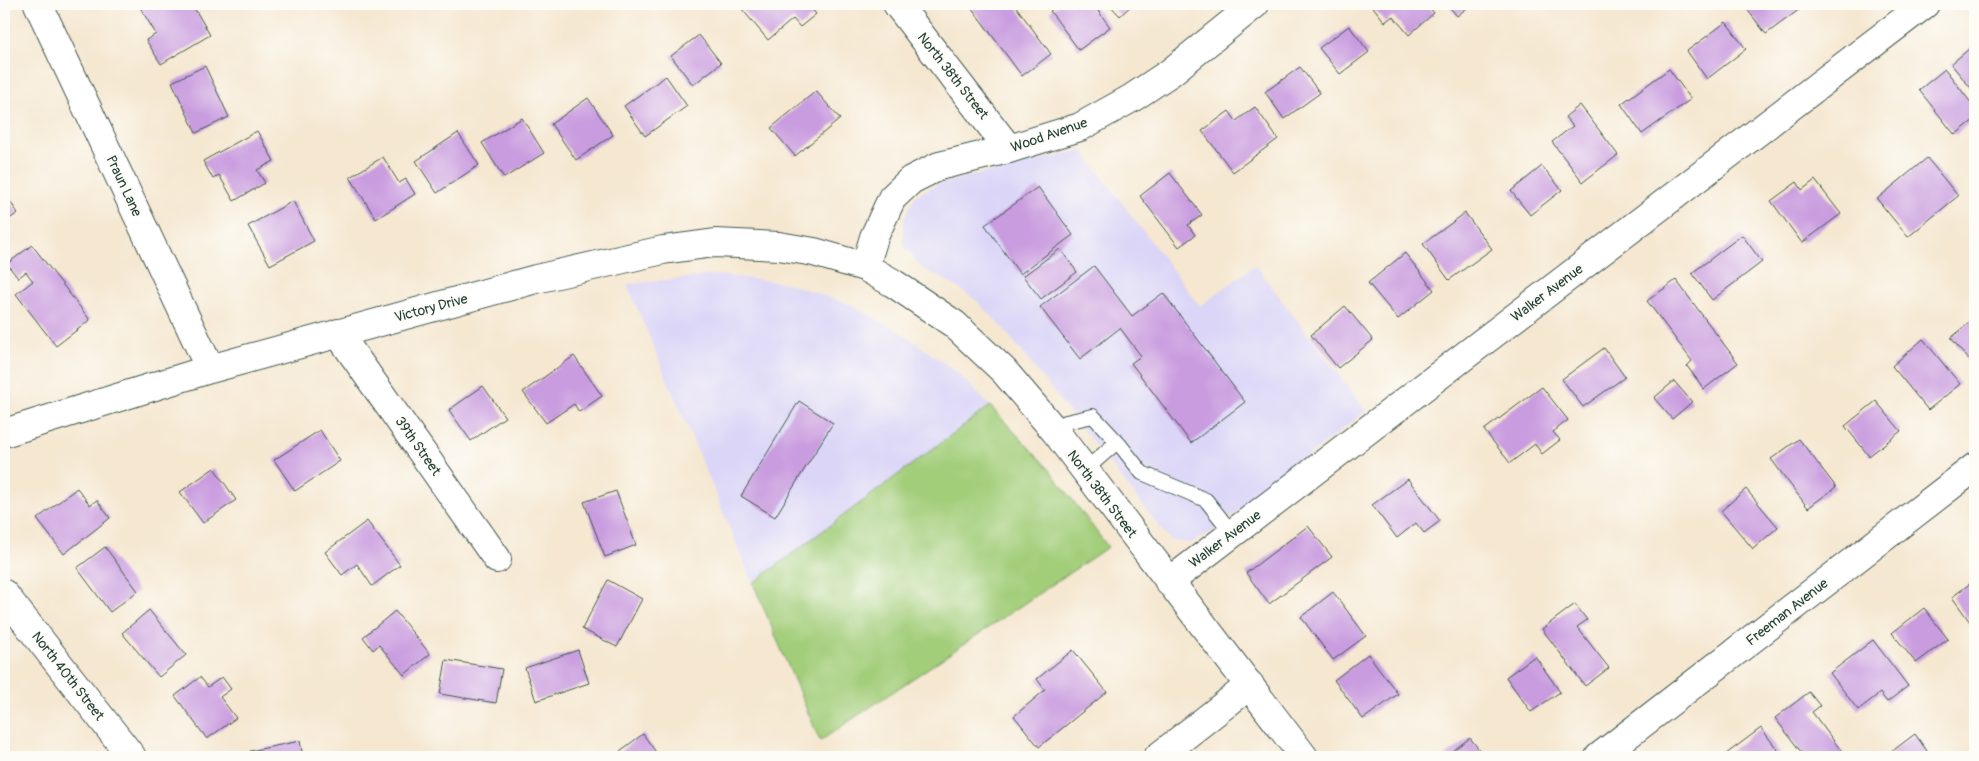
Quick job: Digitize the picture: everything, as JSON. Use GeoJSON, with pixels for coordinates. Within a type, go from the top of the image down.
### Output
{"type":"FeatureCollection","features":[{"type":"Feature","properties":{"kind":"street","name":"Praun Lane"},"geometry":{"type":"LineString","coordinates":[[38,4],[210,369]]}},
{"type":"Feature","properties":{"kind":"street","name":"North 38th Street"},"geometry":{"type":"LineString","coordinates":[[897,4],[1009,149]]}},
{"type":"Feature","properties":{"kind":"street","name":"Wood Avenue"},"geometry":{"type":"LineString","coordinates":[[865,267],[874,237],[892,198],[911,180],[939,166],[1009,149],[1080,127],[1132,98],[1171,72],[1256,4]]}},
{"type":"Feature","properties":{"kind":"street","name":"Walker Avenue"},"geometry":{"type":"LineString","coordinates":[[1169,582],[1925,4]]}},
{"type":"Feature","properties":{"kind":"street","name":"Victory Drive"},"geometry":{"type":"LineString","coordinates":[[4,432],[210,369],[546,277],[662,250],[715,243],[779,246],[814,252],[865,267]]}},
{"type":"Feature","properties":{"kind":"street","name":"North 38th Street"},"geometry":{"type":"LineString","coordinates":[[865,267],[893,283],[954,324],[1004,371],[1054,431],[1304,757]]}},
{"type":"Feature","properties":{"kind":"street","name":"39th Street"},"geometry":{"type":"LineString","coordinates":[[338,334],[497,559]]}},
{"type":"Feature","properties":{"kind":"street","name":"Freeman Avenue"},"geometry":{"type":"LineString","coordinates":[[1599,757],[1975,467]]}},
{"type":"Feature","properties":{"kind":"street","name":"North 40th Street"},"geometry":{"type":"LineString","coordinates":[[4,594],[132,757]]}},
{"type":"Feature","properties":{"kind":"street"},"geometry":{"type":"LineString","coordinates":[[1158,757],[1250,686]]}},
{"type":"Feature","properties":{"kind":"lane"},"geometry":{"type":"LineString","coordinates":[[1054,431],[1066,422],[1093,416],[1142,473],[1206,500],[1232,533]]}},
{"type":"Feature","properties":{"kind":"lane"},"geometry":{"type":"LineString","coordinates":[[1084,471],[1117,442]]}},
{"type":"Feature","properties":{"kind":"shaded area"},"geometry":{"type":"Polygon","coordinates":[[[1082,150],[1200,306],[1255,265],[1366,411],[1210,533],[1190,543],[1170,540],[1003,328],[976,300],[947,281],[922,268],[903,245],[904,219],[915,196],[938,184],[1082,150]]]}},
{"type":"Feature","properties":{"kind":"shaded area"},"geometry":{"type":"Polygon","coordinates":[[[718,275],[786,283],[852,305],[905,335],[959,374],[990,406],[753,583],[627,284],[718,275]]]}},
{"type":"Feature","properties":{"kind":"green space"},"geometry":{"type":"Polygon","coordinates":[[[990,406],[1050,470],[1108,547],[820,741],[753,583],[990,406]]]}},
{"type":"Feature","properties":{"kind":"building"},"geometry":{"type":"Polygon","coordinates":[[[150,4],[192,4],[210,35],[161,64],[146,40],[156,34],[141,9],[150,4]]]}},
{"type":"Feature","properties":{"kind":"building"},"geometry":{"type":"Polygon","coordinates":[[[747,4],[807,4],[816,14],[800,27],[793,19],[768,40],[741,8],[747,4]]]}},
{"type":"Feature","properties":{"kind":"building"},"geometry":{"type":"Polygon","coordinates":[[[976,4],[1014,4],[1051,54],[1022,76],[971,7],[976,4]]]}},
{"type":"Feature","properties":{"kind":"building"},"geometry":{"type":"Polygon","coordinates":[[[1060,4],[1093,4],[1110,27],[1079,50],[1050,11],[1060,4]]]}},
{"type":"Feature","properties":{"kind":"building"},"geometry":{"type":"Polygon","coordinates":[[[1109,4],[1133,4],[1120,16],[1109,4]]]}},
{"type":"Feature","properties":{"kind":"building"},"geometry":{"type":"Polygon","coordinates":[[[1377,4],[1427,4],[1434,13],[1409,35],[1393,16],[1385,22],[1373,7],[1377,4]]]}},
{"type":"Feature","properties":{"kind":"building"},"geometry":{"type":"Polygon","coordinates":[[[1447,4],[1472,4],[1457,16],[1447,4]]]}},
{"type":"Feature","properties":{"kind":"building"},"geometry":{"type":"Polygon","coordinates":[[[1743,4],[1802,4],[1804,6],[1766,34],[1743,4]]]}},
{"type":"Feature","properties":{"kind":"building"},"geometry":{"type":"Polygon","coordinates":[[[1726,22],[1746,49],[1707,79],[1687,51],[1726,22]]]}},
{"type":"Feature","properties":{"kind":"building"},"geometry":{"type":"Polygon","coordinates":[[[1349,26],[1369,52],[1340,74],[1319,48],[1349,26]]]}},
{"type":"Feature","properties":{"kind":"building"},"geometry":{"type":"Polygon","coordinates":[[[699,35],[721,63],[693,85],[671,56],[699,35]]]}},
{"type":"Feature","properties":{"kind":"building"},"geometry":{"type":"Polygon","coordinates":[[[1975,44],[1975,93],[1951,64],[1975,44]]]}},
{"type":"Feature","properties":{"kind":"building"},"geometry":{"type":"Polygon","coordinates":[[[205,66],[229,117],[196,133],[172,82],[205,66]]]}},
{"type":"Feature","properties":{"kind":"building"},"geometry":{"type":"Polygon","coordinates":[[[1300,67],[1320,93],[1284,119],[1265,92],[1300,67]]]}},
{"type":"Feature","properties":{"kind":"building"},"geometry":{"type":"Polygon","coordinates":[[[1669,69],[1691,99],[1642,134],[1621,104],[1669,69]]]}},
{"type":"Feature","properties":{"kind":"building"},"geometry":{"type":"Polygon","coordinates":[[[1945,69],[1975,108],[1975,119],[1955,135],[1919,90],[1945,69]]]}},
{"type":"Feature","properties":{"kind":"building"},"geometry":{"type":"Polygon","coordinates":[[[666,76],[687,106],[645,136],[624,106],[666,76]]]}},
{"type":"Feature","properties":{"kind":"building"},"geometry":{"type":"Polygon","coordinates":[[[816,91],[840,119],[795,156],[771,128],[816,91]]]}},
{"type":"Feature","properties":{"kind":"building"},"geometry":{"type":"Polygon","coordinates":[[[588,98],[613,135],[576,160],[551,124],[588,98]]]}},
{"type":"Feature","properties":{"kind":"building"},"geometry":{"type":"Polygon","coordinates":[[[1580,105],[1618,155],[1583,182],[1552,142],[1573,126],[1565,117],[1580,105]]]}},
{"type":"Feature","properties":{"kind":"building"},"geometry":{"type":"Polygon","coordinates":[[[1255,107],[1278,139],[1233,172],[1202,131],[1229,111],[1236,121],[1255,107]]]}},
{"type":"Feature","properties":{"kind":"building"},"geometry":{"type":"Polygon","coordinates":[[[522,118],[544,153],[504,178],[482,143],[522,118]]]}},
{"type":"Feature","properties":{"kind":"building"},"geometry":{"type":"Polygon","coordinates":[[[257,131],[274,161],[257,170],[265,183],[234,201],[219,175],[213,179],[203,161],[257,131]]]}},
{"type":"Feature","properties":{"kind":"building"},"geometry":{"type":"Polygon","coordinates":[[[458,133],[479,165],[437,193],[416,161],[458,133]]]}},
{"type":"Feature","properties":{"kind":"building"},"geometry":{"type":"Polygon","coordinates":[[[383,157],[399,183],[406,179],[415,194],[376,219],[350,177],[383,157]]]}},
{"type":"Feature","properties":{"kind":"building"},"geometry":{"type":"Polygon","coordinates":[[[1927,158],[1958,196],[1908,237],[1877,199],[1927,158]]]}},
{"type":"Feature","properties":{"kind":"building"},"geometry":{"type":"Polygon","coordinates":[[[1542,166],[1562,190],[1530,215],[1511,191],[1542,166]]]}},
{"type":"Feature","properties":{"kind":"building"},"geometry":{"type":"Polygon","coordinates":[[[1170,173],[1202,215],[1188,225],[1195,235],[1179,247],[1140,196],[1170,173]]]}},
{"type":"Feature","properties":{"kind":"building"},"geometry":{"type":"Polygon","coordinates":[[[1815,180],[1841,214],[1802,243],[1771,201],[1797,182],[1802,190],[1815,180]]]}},
{"type":"Feature","properties":{"kind":"building"},"geometry":{"type":"Polygon","coordinates":[[[1038,187],[1073,235],[1020,274],[985,225],[1038,187]]]}},
{"type":"Feature","properties":{"kind":"building"},"geometry":{"type":"Polygon","coordinates":[[[4,193],[18,213],[4,223],[4,193]]]}},
{"type":"Feature","properties":{"kind":"building"},"geometry":{"type":"Polygon","coordinates":[[[293,201],[314,241],[270,265],[248,226],[293,201]]]}},
{"type":"Feature","properties":{"kind":"building"},"geometry":{"type":"Polygon","coordinates":[[[1465,213],[1492,249],[1449,280],[1423,244],[1465,213]]]}},
{"type":"Feature","properties":{"kind":"building"},"geometry":{"type":"Polygon","coordinates":[[[1742,235],[1762,262],[1712,300],[1692,273],[1742,235]]]}},
{"type":"Feature","properties":{"kind":"building"},"geometry":{"type":"Polygon","coordinates":[[[32,245],[90,320],[56,346],[16,294],[33,281],[26,272],[18,278],[7,264],[32,245]]]}},
{"type":"Feature","properties":{"kind":"building"},"geometry":{"type":"Polygon","coordinates":[[[1060,249],[1077,272],[1041,299],[1023,276],[1060,249]]]}},
{"type":"Feature","properties":{"kind":"building"},"geometry":{"type":"Polygon","coordinates":[[[1405,253],[1434,290],[1398,319],[1368,283],[1405,253]]]}},
{"type":"Feature","properties":{"kind":"building"},"geometry":{"type":"Polygon","coordinates":[[[1094,266],[1132,316],[1163,293],[1245,402],[1191,443],[1131,363],[1141,356],[1120,328],[1080,359],[1040,307],[1094,266]]]}},
{"type":"Feature","properties":{"kind":"building"},"geometry":{"type":"Polygon","coordinates":[[[1676,280],[1738,363],[1704,389],[1687,366],[1692,361],[1647,301],[1676,280]]]}},
{"type":"Feature","properties":{"kind":"building"},"geometry":{"type":"Polygon","coordinates":[[[1345,306],[1373,340],[1338,368],[1311,335],[1345,306]]]}},
{"type":"Feature","properties":{"kind":"building"},"geometry":{"type":"Polygon","coordinates":[[[1975,318],[1975,367],[1951,338],[1975,318]]]}},
{"type":"Feature","properties":{"kind":"building"},"geometry":{"type":"Polygon","coordinates":[[[1923,339],[1960,384],[1928,410],[1892,366],[1923,339]]]}},
{"type":"Feature","properties":{"kind":"building"},"geometry":{"type":"Polygon","coordinates":[[[1604,348],[1625,377],[1583,407],[1562,379],[1604,348]]]}},
{"type":"Feature","properties":{"kind":"building"},"geometry":{"type":"Polygon","coordinates":[[[574,356],[602,396],[579,412],[574,404],[546,423],[523,392],[574,356]]]}},
{"type":"Feature","properties":{"kind":"building"},"geometry":{"type":"Polygon","coordinates":[[[1674,381],[1692,402],[1672,419],[1654,398],[1674,381]]]}},
{"type":"Feature","properties":{"kind":"building"},"geometry":{"type":"Polygon","coordinates":[[[483,386],[505,417],[471,441],[449,410],[483,386]]]}},
{"type":"Feature","properties":{"kind":"building"},"geometry":{"type":"Polygon","coordinates":[[[1542,387],[1568,420],[1553,432],[1560,440],[1542,454],[1535,444],[1510,463],[1484,430],[1542,387]]]}},
{"type":"Feature","properties":{"kind":"building"},"geometry":{"type":"Polygon","coordinates":[[[799,401],[833,423],[775,517],[741,496],[799,401]]]}},
{"type":"Feature","properties":{"kind":"building"},"geometry":{"type":"Polygon","coordinates":[[[1876,401],[1901,431],[1869,456],[1845,426],[1876,401]]]}},
{"type":"Feature","properties":{"kind":"building"},"geometry":{"type":"Polygon","coordinates":[[[320,430],[340,461],[295,491],[274,460],[320,430]]]}},
{"type":"Feature","properties":{"kind":"building"},"geometry":{"type":"Polygon","coordinates":[[[1799,439],[1836,487],[1808,508],[1771,459],[1799,439]]]}},
{"type":"Feature","properties":{"kind":"building"},"geometry":{"type":"Polygon","coordinates":[[[214,468],[236,500],[203,523],[180,492],[214,468]]]}},
{"type":"Feature","properties":{"kind":"building"},"geometry":{"type":"Polygon","coordinates":[[[1408,479],[1440,521],[1424,533],[1416,523],[1397,538],[1372,505],[1408,479]]]}},
{"type":"Feature","properties":{"kind":"building"},"geometry":{"type":"Polygon","coordinates":[[[77,488],[90,505],[97,500],[110,518],[64,554],[37,519],[77,488]]]}},
{"type":"Feature","properties":{"kind":"building"},"geometry":{"type":"Polygon","coordinates":[[[1746,489],[1778,527],[1753,549],[1721,511],[1746,489]]]}},
{"type":"Feature","properties":{"kind":"building"},"geometry":{"type":"Polygon","coordinates":[[[616,491],[636,545],[605,557],[584,502],[616,491]]]}},
{"type":"Feature","properties":{"kind":"building"},"geometry":{"type":"Polygon","coordinates":[[[367,521],[400,565],[372,586],[357,564],[342,575],[325,552],[367,521]]]}},
{"type":"Feature","properties":{"kind":"building"},"geometry":{"type":"Polygon","coordinates":[[[1308,526],[1332,557],[1269,604],[1246,573],[1308,526]]]}},
{"type":"Feature","properties":{"kind":"building"},"geometry":{"type":"Polygon","coordinates":[[[105,547],[138,591],[110,612],[77,568],[105,547]]]}},
{"type":"Feature","properties":{"kind":"building"},"geometry":{"type":"Polygon","coordinates":[[[608,580],[642,599],[617,647],[582,629],[608,580]]]}},
{"type":"Feature","properties":{"kind":"building"},"geometry":{"type":"Polygon","coordinates":[[[1975,580],[1975,629],[1952,597],[1975,580]]]}},
{"type":"Feature","properties":{"kind":"building"},"geometry":{"type":"Polygon","coordinates":[[[1333,592],[1366,636],[1333,660],[1301,617],[1333,592]]]}},
{"type":"Feature","properties":{"kind":"building"},"geometry":{"type":"Polygon","coordinates":[[[1575,604],[1587,620],[1577,627],[1609,668],[1585,686],[1542,629],[1575,604]]]}},
{"type":"Feature","properties":{"kind":"building"},"geometry":{"type":"Polygon","coordinates":[[[1924,608],[1948,639],[1916,663],[1892,633],[1924,608]]]}},
{"type":"Feature","properties":{"kind":"building"},"geometry":{"type":"Polygon","coordinates":[[[149,610],[186,655],[159,677],[122,633],[149,610]]]}},
{"type":"Feature","properties":{"kind":"building"},"geometry":{"type":"Polygon","coordinates":[[[395,611],[430,654],[404,675],[379,645],[373,650],[363,637],[395,611]]]}},
{"type":"Feature","properties":{"kind":"building"},"geometry":{"type":"Polygon","coordinates":[[[1873,640],[1908,686],[1887,702],[1880,693],[1858,710],[1830,673],[1873,640]]]}},
{"type":"Feature","properties":{"kind":"building"},"geometry":{"type":"Polygon","coordinates":[[[578,650],[589,683],[536,701],[525,668],[578,650]]]}},
{"type":"Feature","properties":{"kind":"building"},"geometry":{"type":"Polygon","coordinates":[[[1073,650],[1107,692],[1039,747],[1014,716],[1045,690],[1037,679],[1073,650]]]}},
{"type":"Feature","properties":{"kind":"building"},"geometry":{"type":"Polygon","coordinates":[[[1368,654],[1398,694],[1363,719],[1334,680],[1368,654]]]}},
{"type":"Feature","properties":{"kind":"building"},"geometry":{"type":"Polygon","coordinates":[[[1535,656],[1560,692],[1531,712],[1506,677],[1535,656]]]}},
{"type":"Feature","properties":{"kind":"building"},"geometry":{"type":"Polygon","coordinates":[[[446,660],[502,669],[496,703],[440,694],[446,660]]]}},
{"type":"Feature","properties":{"kind":"building"},"geometry":{"type":"Polygon","coordinates":[[[200,677],[208,687],[222,677],[231,689],[220,697],[236,718],[207,739],[175,696],[200,677]]]}},
{"type":"Feature","properties":{"kind":"building"},"geometry":{"type":"Polygon","coordinates":[[[1809,692],[1820,706],[1812,712],[1846,757],[1805,757],[1775,718],[1809,692]]]}},
{"type":"Feature","properties":{"kind":"building"},"geometry":{"type":"Polygon","coordinates":[[[1761,728],[1783,757],[1722,757],[1761,728]]]}},
{"type":"Feature","properties":{"kind":"building"},"geometry":{"type":"Polygon","coordinates":[[[643,734],[658,755],[655,757],[625,757],[620,751],[643,734]]]}},
{"type":"Feature","properties":{"kind":"building"},"geometry":{"type":"Polygon","coordinates":[[[1915,734],[1927,751],[1918,757],[1894,757],[1891,752],[1915,734]]]}},
{"type":"Feature","properties":{"kind":"building"},"geometry":{"type":"Polygon","coordinates":[[[1470,738],[1485,757],[1444,757],[1470,738]]]}},
{"type":"Feature","properties":{"kind":"building"},"geometry":{"type":"Polygon","coordinates":[[[300,741],[303,757],[251,757],[250,751],[300,741]]]}}]}
